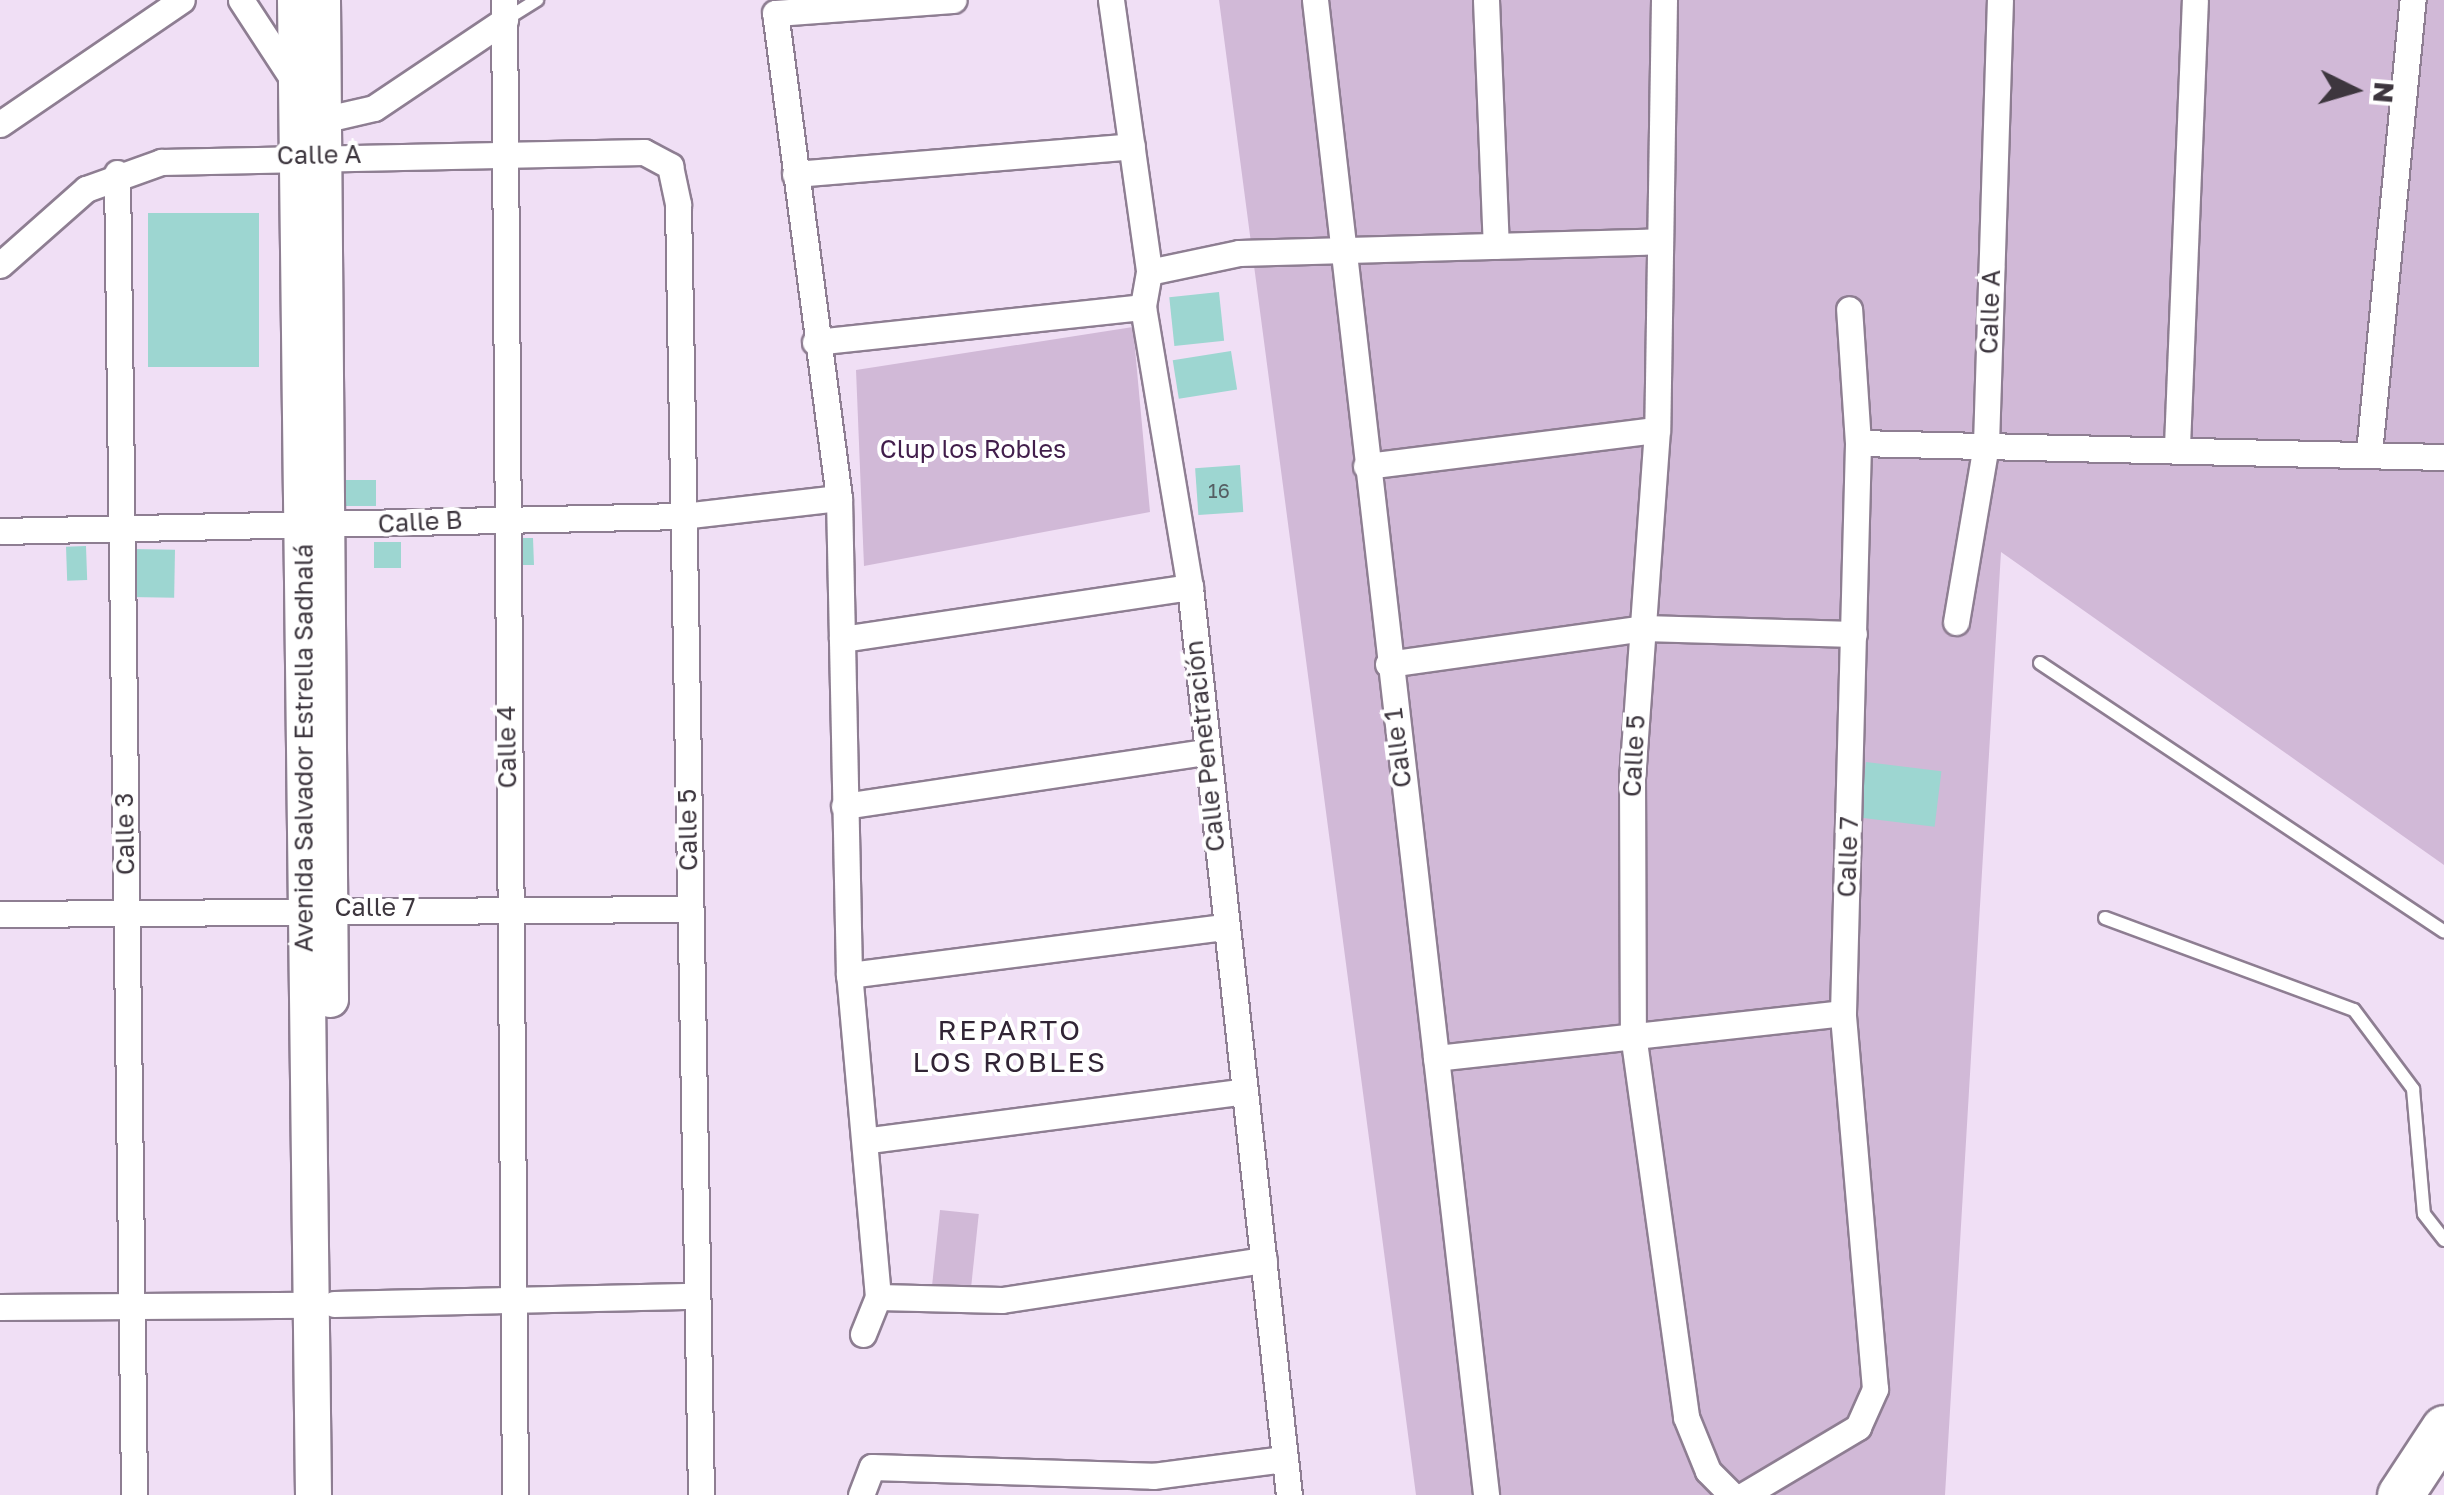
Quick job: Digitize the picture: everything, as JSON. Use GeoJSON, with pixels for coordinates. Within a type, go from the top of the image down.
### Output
{"type":"FeatureCollection","features":[{"type":"Feature","properties":{"kind":"highway"},"geometry":{"type":"LineString","coordinates":[[2400,1495],[2444,1428]]}},
{"type":"Feature","properties":{"kind":"main road","name":"Avenida Salvador Estrella Sadhalá"},"geometry":{"type":"LineString","coordinates":[[294,0],[296,87],[314,143]]}},
{"type":"Feature","properties":{"kind":"main road","name":"Avenida Salvador Estrella Sadhalá"},"geometry":{"type":"LineString","coordinates":[[322,0],[314,143],[317,907],[323,1305],[337,1495]]}},
{"type":"Feature","properties":{"kind":"main road","name":"Avenida Salvador Estrella Sadhalá"},"geometry":{"type":"LineString","coordinates":[[314,1495],[323,1305]]}},
{"type":"Feature","properties":{"kind":"street"},"geometry":{"type":"LineString","coordinates":[[0,124],[182,0]]}},
{"type":"Feature","properties":{"kind":"street"},"geometry":{"type":"LineString","coordinates":[[241,0],[272,36],[296,87]]}},
{"type":"Feature","properties":{"kind":"street"},"geometry":{"type":"LineString","coordinates":[[863,1334],[878,1298],[870,1140],[849,976],[839,498],[815,342],[775,13],[954,0]]}},
{"type":"Feature","properties":{"kind":"street","name":"Calle Penetración"},"geometry":{"type":"LineString","coordinates":[[1111,0],[1150,272],[1143,307],[1190,587],[1223,927],[1289,1495]]}},
{"type":"Feature","properties":{"kind":"street","name":"Calle 1"},"geometry":{"type":"LineString","coordinates":[[1315,0],[1338,253],[1486,1495]]}},
{"type":"Feature","properties":{"kind":"street"},"geometry":{"type":"LineString","coordinates":[[1486,0],[1496,246]]}},
{"type":"Feature","properties":{"kind":"street","name":"Calle 5"},"geometry":{"type":"LineString","coordinates":[[1664,0],[1657,430],[1632,775],[1632,1034],[1686,1417],[1708,1470],[1732,1495]]}},
{"type":"Feature","properties":{"kind":"street","name":"Calle A"},"geometry":{"type":"LineString","coordinates":[[1956,622],[1986,444],[2000,0]]}},
{"type":"Feature","properties":{"kind":"street"},"geometry":{"type":"LineString","coordinates":[[2177,446],[2196,0]]}},
{"type":"Feature","properties":{"kind":"street"},"geometry":{"type":"LineString","coordinates":[[2369,454],[2413,0]]}},
{"type":"Feature","properties":{"kind":"street"},"geometry":{"type":"LineString","coordinates":[[314,143],[374,108],[504,10]]}},
{"type":"Feature","properties":{"kind":"street","name":"Calle 4"},"geometry":{"type":"LineString","coordinates":[[504,10],[500,154],[502,518],[511,907],[515,1495]]}},
{"type":"Feature","properties":{"kind":"street","name":"Calle A"},"geometry":{"type":"LineString","coordinates":[[0,266],[45,221],[117,173],[314,143],[500,154],[644,152],[670,166]]}},
{"type":"Feature","properties":{"kind":"street"},"geometry":{"type":"LineString","coordinates":[[794,174],[1132,146]]}},
{"type":"Feature","properties":{"kind":"street","name":"Calle 5"},"geometry":{"type":"LineString","coordinates":[[670,166],[678,204],[700,1495]]}},
{"type":"Feature","properties":{"kind":"street","name":"Calle 3"},"geometry":{"type":"LineString","coordinates":[[117,173],[134,1495]]}},
{"type":"Feature","properties":{"kind":"street"},"geometry":{"type":"LineString","coordinates":[[1150,272],[1239,253],[1660,241]]}},
{"type":"Feature","properties":{"kind":"street"},"geometry":{"type":"LineString","coordinates":[[815,342],[1143,307]]}},
{"type":"Feature","properties":{"kind":"street","name":"Calle 7"},"geometry":{"type":"LineString","coordinates":[[1744,1495],[1858,1427],[1873,1403],[1843,1013],[1858,443],[1849,309]]}},
{"type":"Feature","properties":{"kind":"street"},"geometry":{"type":"LineString","coordinates":[[1366,466],[1657,430]]}},
{"type":"Feature","properties":{"kind":"street"},"geometry":{"type":"LineString","coordinates":[[1858,443],[2177,446],[2444,457]]}},
{"type":"Feature","properties":{"kind":"street","name":"Calle B"},"geometry":{"type":"LineString","coordinates":[[0,532],[683,516],[839,498]]}},
{"type":"Feature","properties":{"kind":"street"},"geometry":{"type":"LineString","coordinates":[[842,639],[1190,587]]}},
{"type":"Feature","properties":{"kind":"street"},"geometry":{"type":"LineString","coordinates":[[1388,664],[1643,628],[1854,634]]}},
{"type":"Feature","properties":{"kind":"street"},"geometry":{"type":"LineString","coordinates":[[844,806],[1206,752]]}},
{"type":"Feature","properties":{"kind":"street","name":"Calle 7"},"geometry":{"type":"LineString","coordinates":[[0,914],[126,908],[690,909]]}},
{"type":"Feature","properties":{"kind":"street"},"geometry":{"type":"LineString","coordinates":[[849,976],[1223,927]]}},
{"type":"Feature","properties":{"kind":"street"},"geometry":{"type":"LineString","coordinates":[[1436,1058],[1843,1013]]}},
{"type":"Feature","properties":{"kind":"street"},"geometry":{"type":"LineString","coordinates":[[870,1140],[1241,1092]]}},
{"type":"Feature","properties":{"kind":"street"},"geometry":{"type":"LineString","coordinates":[[878,1298],[1002,1300],[1264,1260]]}},
{"type":"Feature","properties":{"kind":"street"},"geometry":{"type":"LineString","coordinates":[[0,1307],[323,1305],[696,1296]]}},
{"type":"Feature","properties":{"kind":"street"},"geometry":{"type":"LineString","coordinates":[[861,1495],[872,1467],[1153,1476],[1284,1458]]}},
{"type":"Feature","properties":{"kind":"lane"},"geometry":{"type":"LineString","coordinates":[[504,10],[537,0]]}},
{"type":"Feature","properties":{"kind":"lane"},"geometry":{"type":"LineString","coordinates":[[2040,663],[2444,931]]}},
{"type":"Feature","properties":{"kind":"lane"},"geometry":{"type":"LineString","coordinates":[[2105,918],[2354,1010],[2413,1089],[2424,1214],[2444,1240]]}},
{"type":"Feature","properties":{"kind":"green space"},"geometry":{"type":"Polygon","coordinates":[[[1219,0],[2444,0],[2444,865],[2001,552],[1945,1495],[1416,1495],[1219,0]]]}},
{"type":"Feature","properties":{"kind":"green space","name":"Clup los Robles"},"geometry":{"type":"Polygon","coordinates":[[[1133,327],[1150,512],[864,566],[856,370],[1133,327]]]}},
{"type":"Feature","properties":{"kind":"green space"},"geometry":{"type":"Polygon","coordinates":[[[940,1210],[979,1214],[971,1293],[932,1289],[940,1210]]]}},
{"type":"Feature","properties":{"kind":"building"},"geometry":{"type":"Polygon","coordinates":[[[148,213],[259,213],[259,367],[148,367],[148,213]]]}},
{"type":"Feature","properties":{"kind":"building"},"geometry":{"type":"Polygon","coordinates":[[[1219,292],[1224,341],[1174,346],[1169,297],[1219,292]]]}},
{"type":"Feature","properties":{"kind":"building"},"geometry":{"type":"Polygon","coordinates":[[[1231,351],[1237,390],[1179,399],[1173,360],[1231,351]]]}},
{"type":"Feature","properties":{"kind":"building"},"geometry":{"type":"Polygon","coordinates":[[[1240,465],[1243,512],[1198,515],[1195,468],[1240,465]]]}},
{"type":"Feature","properties":{"kind":"building"},"geometry":{"type":"Polygon","coordinates":[[[340,480],[376,480],[376,506],[340,506],[340,480]]]}},
{"type":"Feature","properties":{"kind":"building"},"geometry":{"type":"Polygon","coordinates":[[[521,538],[533,538],[534,565],[512,565],[521,538]]]}},
{"type":"Feature","properties":{"kind":"building"},"geometry":{"type":"Polygon","coordinates":[[[374,542],[401,542],[401,568],[374,568],[374,542]]]}},
{"type":"Feature","properties":{"kind":"building"},"geometry":{"type":"Polygon","coordinates":[[[86,546],[87,580],[67,581],[66,547],[86,546]]]}},
{"type":"Feature","properties":{"kind":"building"},"geometry":{"type":"Polygon","coordinates":[[[131,549],[175,550],[174,598],[130,597],[131,549]]]}},
{"type":"Feature","properties":{"kind":"building"},"geometry":{"type":"Polygon","coordinates":[[[1866,762],[1941,771],[1935,827],[1859,818],[1866,762]]]}},
{"type":"Feature","properties":{"kind":"district","name":"REPARTO LOS ROBLES"},"geometry":{"type":"Point","coordinates":[1010,1046]}}]}
